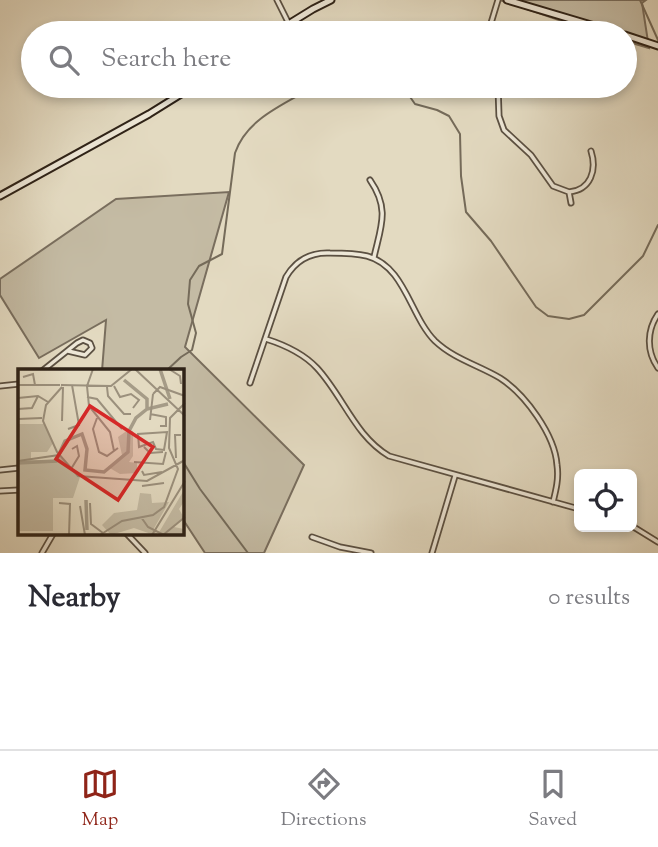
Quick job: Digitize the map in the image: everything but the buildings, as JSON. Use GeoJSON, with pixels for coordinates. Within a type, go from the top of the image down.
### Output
{"type":"FeatureCollection","features":[{"type":"Feature","properties":{"kind":"street"},"geometry":{"type":"LineString","coordinates":[[277,0],[288,21]]}},
{"type":"Feature","properties":{"kind":"street"},"geometry":{"type":"LineString","coordinates":[[294,21],[331,0]]}},
{"type":"Feature","properties":{"kind":"street"},"geometry":{"type":"LineString","coordinates":[[492,21],[498,0]]}},
{"type":"Feature","properties":{"kind":"street"},"geometry":{"type":"LineString","coordinates":[[507,0],[578,21]]}},
{"type":"Feature","properties":{"kind":"street"},"geometry":{"type":"LineString","coordinates":[[637,39],[658,46]]}},
{"type":"Feature","properties":{"kind":"street"},"geometry":{"type":"LineString","coordinates":[[0,196],[175,98]]}},
{"type":"Feature","properties":{"kind":"street"},"geometry":{"type":"LineString","coordinates":[[498,98],[499,116],[504,130],[531,155],[553,186],[560,191],[581,189],[590,180],[593,162],[591,151]]}},
{"type":"Feature","properties":{"kind":"street"},"geometry":{"type":"LineString","coordinates":[[370,180],[379,192],[384,210],[373,258]]}},
{"type":"Feature","properties":{"kind":"street"},"geometry":{"type":"LineString","coordinates":[[569,192],[571,203]]}},
{"type":"Feature","properties":{"kind":"street"},"geometry":{"type":"LineString","coordinates":[[250,383],[286,277],[300,260],[323,253],[359,254],[373,258],[394,274],[420,321],[436,342],[457,357],[503,380],[527,403],[548,435],[555,453],[558,475],[553,502]]}},
{"type":"Feature","properties":{"kind":"street"},"geometry":{"type":"LineString","coordinates":[[658,314],[651,327],[649,340],[650,352],[658,368]]}},
{"type":"Feature","properties":{"kind":"street"},"geometry":{"type":"LineString","coordinates":[[265,338],[294,350],[316,367],[365,436],[380,451],[400,461],[574,508]]}},
{"type":"Feature","properties":{"kind":"street"},"geometry":{"type":"LineString","coordinates":[[45,369],[68,351],[83,340],[90,343],[92,348],[85,355],[68,351]]}},
{"type":"Feature","properties":{"kind":"street"},"geometry":{"type":"LineString","coordinates":[[0,386],[18,383]]}},
{"type":"Feature","properties":{"kind":"street"},"geometry":{"type":"LineString","coordinates":[[0,470],[18,468]]}},
{"type":"Feature","properties":{"kind":"street"},"geometry":{"type":"LineString","coordinates":[[432,553],[454,476]]}},
{"type":"Feature","properties":{"kind":"street"},"geometry":{"type":"LineString","coordinates":[[0,491],[18,490]]}},
{"type":"Feature","properties":{"kind":"street"},"geometry":{"type":"LineString","coordinates":[[637,529],[658,542]]}},
{"type":"Feature","properties":{"kind":"street"},"geometry":{"type":"LineString","coordinates":[[42,553],[51,536]]}},
{"type":"Feature","properties":{"kind":"street"},"geometry":{"type":"LineString","coordinates":[[129,536],[145,553]]}},
{"type":"Feature","properties":{"kind":"street"},"geometry":{"type":"LineString","coordinates":[[312,537],[340,547],[371,553]]}},
{"type":"Feature","properties":{"kind":"shaded area"},"geometry":{"type":"Polygon","coordinates":[[[500,0],[646,0],[642,3],[649,48],[637,44],[637,21],[562,21],[500,0]]]}},
{"type":"Feature","properties":{"kind":"shaded area"},"geometry":{"type":"Polygon","coordinates":[[[229,192],[185,347],[304,465],[264,553],[205,553],[184,521],[184,369],[102,369],[106,320],[39,358],[0,295],[0,279],[116,199],[229,192]]]}},
{"type":"Feature","properties":{"kind":"waterway"},"geometry":{"type":"LineString","coordinates":[[640,0],[658,40]]}},
{"type":"Feature","properties":{"kind":"waterway"},"geometry":{"type":"LineString","coordinates":[[168,369],[192,350],[196,333],[188,304],[190,280],[199,266],[222,254],[235,153],[248,130],[268,113],[294,98]]}},
{"type":"Feature","properties":{"kind":"waterway"},"geometry":{"type":"LineString","coordinates":[[411,98],[415,104],[449,116],[460,134],[461,176],[466,212],[491,241],[536,307],[548,316],[569,319],[584,315],[643,256],[658,225]]}},
{"type":"Feature","properties":{"kind":"waterway"},"geometry":{"type":"LineString","coordinates":[[184,463],[248,553]]}}]}
